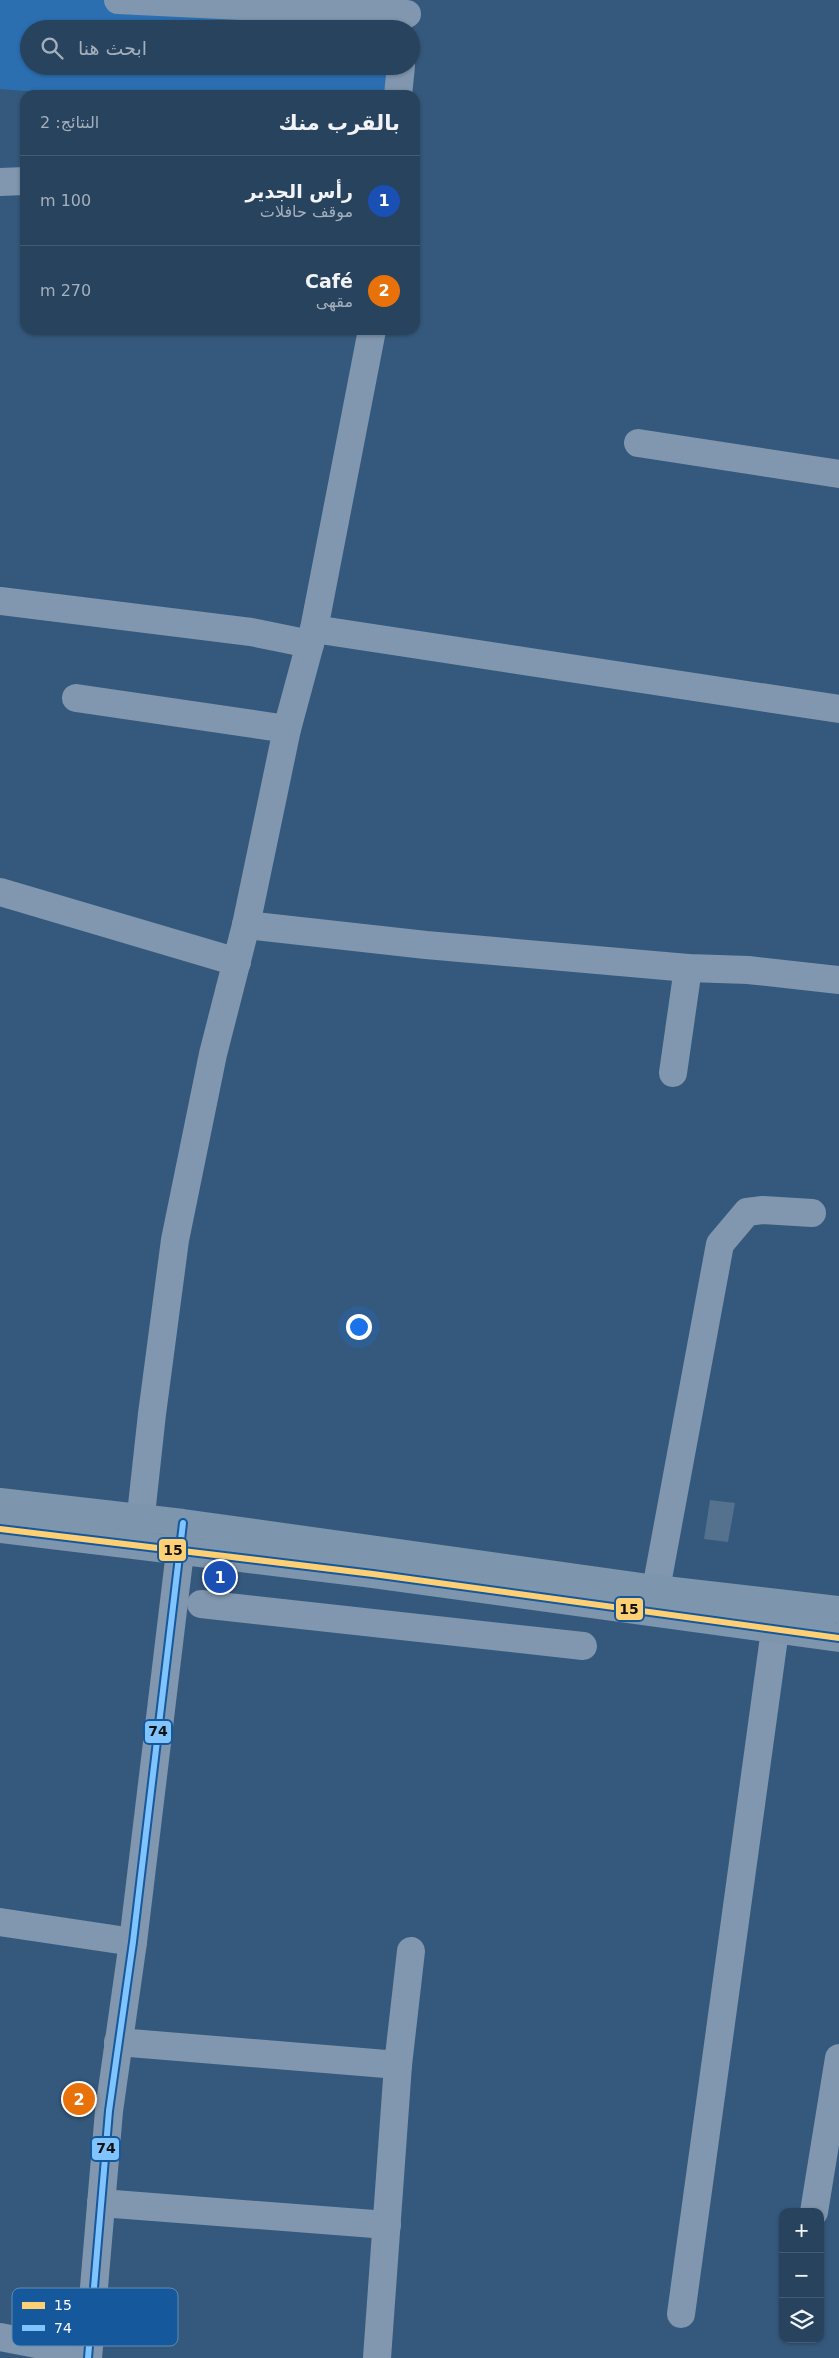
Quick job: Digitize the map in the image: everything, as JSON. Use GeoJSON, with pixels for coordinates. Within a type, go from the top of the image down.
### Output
{"type":"FeatureCollection","features":[{"type":"Feature","properties":{"kind":"main road"},"geometry":{"type":"LineString","coordinates":[[0,1502],[139,1531],[839,1610]]}},
{"type":"Feature","properties":{"kind":"main road"},"geometry":{"type":"LineString","coordinates":[[0,1529],[139,1531]]}},
{"type":"Feature","properties":{"kind":"main road"},"geometry":{"type":"LineString","coordinates":[[182,1536],[587,1602],[839,1638]]}},
{"type":"Feature","properties":{"kind":"street"},"geometry":{"type":"LineString","coordinates":[[118,0],[407,14]]}},
{"type":"Feature","properties":{"kind":"street"},"geometry":{"type":"LineString","coordinates":[[399,90],[400,75]]}},
{"type":"Feature","properties":{"kind":"street"},"geometry":{"type":"LineString","coordinates":[[0,182],[20,181]]}},
{"type":"Feature","properties":{"kind":"street"},"geometry":{"type":"LineString","coordinates":[[139,1531],[175,1240],[212,1063],[246,925],[287,729],[312,636],[371,335]]}},
{"type":"Feature","properties":{"kind":"street"},"geometry":{"type":"LineString","coordinates":[[638,443],[839,474]]}},
{"type":"Feature","properties":{"kind":"street"},"geometry":{"type":"LineString","coordinates":[[0,601],[251,632],[312,636],[839,709]]}},
{"type":"Feature","properties":{"kind":"street"},"geometry":{"type":"LineString","coordinates":[[76,698],[287,729]]}},
{"type":"Feature","properties":{"kind":"street"},"geometry":{"type":"LineString","coordinates":[[0,892],[237,962]]}},
{"type":"Feature","properties":{"kind":"street"},"geometry":{"type":"LineString","coordinates":[[246,925],[426,945],[688,968],[748,970],[839,980]]}},
{"type":"Feature","properties":{"kind":"street"},"geometry":{"type":"LineString","coordinates":[[673,1073],[688,968]]}},
{"type":"Feature","properties":{"kind":"street"},"geometry":{"type":"LineString","coordinates":[[656,1589],[720,1244],[747,1212],[763,1210],[812,1213]]}},
{"type":"Feature","properties":{"kind":"street"},"geometry":{"type":"LineString","coordinates":[[94,2288],[109,2111],[133,1942],[182,1536]]}},
{"type":"Feature","properties":{"kind":"street"},"geometry":{"type":"LineString","coordinates":[[201,1604],[583,1646]]}},
{"type":"Feature","properties":{"kind":"street"},"geometry":{"type":"LineString","coordinates":[[680,2314],[775,1630]]}},
{"type":"Feature","properties":{"kind":"street"},"geometry":{"type":"LineString","coordinates":[[0,1922],[133,1942]]}},
{"type":"Feature","properties":{"kind":"street"},"geometry":{"type":"LineString","coordinates":[[377,2358],[398,2065],[411,1951]]}},
{"type":"Feature","properties":{"kind":"street"},"geometry":{"type":"LineString","coordinates":[[118,2042],[398,2065]]}},
{"type":"Feature","properties":{"kind":"street"},"geometry":{"type":"LineString","coordinates":[[815,2208],[839,2058]]}},
{"type":"Feature","properties":{"kind":"street"},"geometry":{"type":"LineString","coordinates":[[101,2203],[387,2226]]}},
{"type":"Feature","properties":{"kind":"street"},"geometry":{"type":"LineString","coordinates":[[42,2346],[88,2356]]}},
{"type":"Feature","properties":{"kind":"shaded area"},"geometry":{"type":"Polygon","coordinates":[[[0,0],[392,0],[391,20],[20,20],[20,75],[389,75],[388,90],[0,89],[0,0]]]}},
{"type":"Feature","properties":{"kind":"building"},"geometry":{"type":"Polygon","coordinates":[[[710,1500],[735,1503],[728,1542],[704,1539],[710,1500]]]}},
{"type":"Feature","properties":{"kind":"transit line","name":"74"},"geometry":{"type":"LineString","coordinates":[[94,2288],[109,2111],[133,1942],[183,1523]]}},
{"type":"Feature","properties":{"kind":"transit line","name":"15"},"geometry":{"type":"LineString","coordinates":[[0,1529],[373,1574],[839,1638]]}},
{"type":"Feature","properties":{"kind":"transit line","name":"74"},"geometry":{"type":"LineString","coordinates":[[88,2358],[89,2346]]}},
{"type":"Feature","properties":{"kind":"place","name":"رأس الجدير"},"geometry":{"type":"Point","coordinates":[220,1577]}},
{"type":"Feature","properties":{"kind":"place","name":"Café"},"geometry":{"type":"Point","coordinates":[79,2099]}}]}
